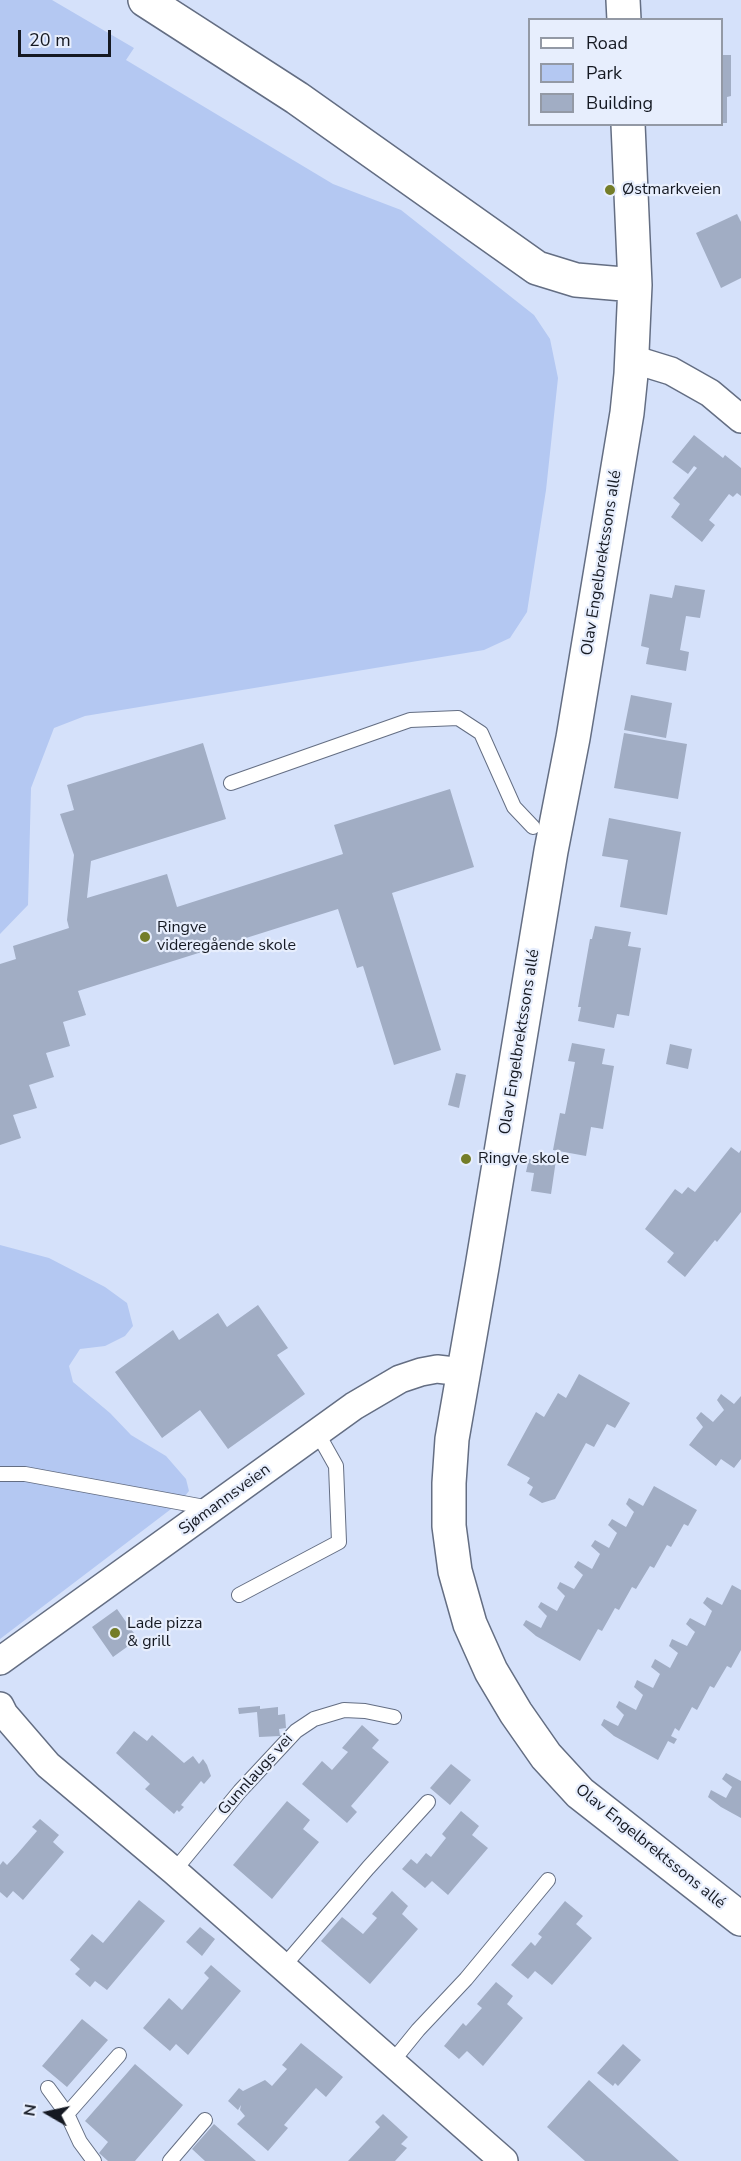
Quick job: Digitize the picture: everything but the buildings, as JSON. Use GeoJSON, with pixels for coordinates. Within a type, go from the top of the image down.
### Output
{"type":"FeatureCollection","features":[{"type":"Feature","properties":{"kind":"street"},"geometry":{"type":"LineString","coordinates":[[145,0],[297,98],[537,268],[576,280],[635,285]]}},
{"type":"Feature","properties":{"kind":"street"},"geometry":{"type":"LineString","coordinates":[[623,0],[624,18]]}},
{"type":"Feature","properties":{"kind":"street","name":"Olav Engelbrektssons allé"},"geometry":{"type":"LineString","coordinates":[[628,126],[635,285],[627,413],[452,1439],[449,1526],[455,1571],[467,1613],[491,1671],[516,1713],[546,1756],[580,1794],[741,1919]]}},
{"type":"Feature","properties":{"kind":"street"},"geometry":{"type":"LineString","coordinates":[[632,359],[671,371],[710,393],[741,419]]}},
{"type":"Feature","properties":{"kind":"street","name":"Sjømannsveien"},"geometry":{"type":"LineString","coordinates":[[0,1661],[354,1406],[400,1379],[421,1372],[437,1369],[463,1372]]}},
{"type":"Feature","properties":{"kind":"street"},"geometry":{"type":"LineString","coordinates":[[0,1706],[4,1714],[48,1765],[174,1870],[504,2161]]}},
{"type":"Feature","properties":{"kind":"lane"},"geometry":{"type":"LineString","coordinates":[[231,783],[410,720],[459,718],[481,733],[514,807],[533,827]]}},
{"type":"Feature","properties":{"kind":"lane"},"geometry":{"type":"LineString","coordinates":[[239,1595],[339,1542],[336,1466],[318,1434]]}},
{"type":"Feature","properties":{"kind":"lane"},"geometry":{"type":"LineString","coordinates":[[0,1474],[25,1474],[212,1509]]}},
{"type":"Feature","properties":{"kind":"lane","name":"Gunnlaugs vei"},"geometry":{"type":"LineString","coordinates":[[174,1870],[240,1791],[296,1731],[314,1719],[344,1710],[365,1710],[394,1717]]}},
{"type":"Feature","properties":{"kind":"lane"},"geometry":{"type":"LineString","coordinates":[[284,1967],[368,1868],[428,1802]]}},
{"type":"Feature","properties":{"kind":"lane"},"geometry":{"type":"LineString","coordinates":[[392,2062],[418,2030],[466,1979],[548,1880]]}},
{"type":"Feature","properties":{"kind":"lane"},"geometry":{"type":"LineString","coordinates":[[67,2114],[119,2055]]}},
{"type":"Feature","properties":{"kind":"lane"},"geometry":{"type":"LineString","coordinates":[[48,2088],[67,2114],[80,2142],[94,2161]]}},
{"type":"Feature","properties":{"kind":"lane"},"geometry":{"type":"LineString","coordinates":[[170,2161],[205,2120]]}},
{"type":"Feature","properties":{"kind":"green space"},"geometry":{"type":"Polygon","coordinates":[[[0,0],[52,0],[134,48],[126,60],[333,184],[401,210],[534,315],[550,339],[558,378],[546,490],[527,612],[510,638],[484,650],[85,716],[54,728],[31,788],[28,905],[0,934],[0,0]]]}},
{"type":"Feature","properties":{"kind":"green space"},"geometry":{"type":"Polygon","coordinates":[[[0,1245],[49,1258],[105,1287],[127,1303],[133,1326],[125,1336],[105,1346],[80,1349],[69,1366],[73,1382],[110,1413],[131,1435],[166,1456],[186,1479],[189,1491],[179,1503],[0,1639],[0,1245]]]}},
{"type":"Feature","properties":{"kind":"place","name":"Østmarkveien"},"geometry":{"type":"Point","coordinates":[610,190]}},
{"type":"Feature","properties":{"kind":"place","name":"Ringve videregående skole"},"geometry":{"type":"Point","coordinates":[145,937]}},
{"type":"Feature","properties":{"kind":"place","name":"Ringve skole"},"geometry":{"type":"Point","coordinates":[466,1159]}},
{"type":"Feature","properties":{"kind":"place","name":"Lade pizza & grill"},"geometry":{"type":"Point","coordinates":[115,1633]}}]}
